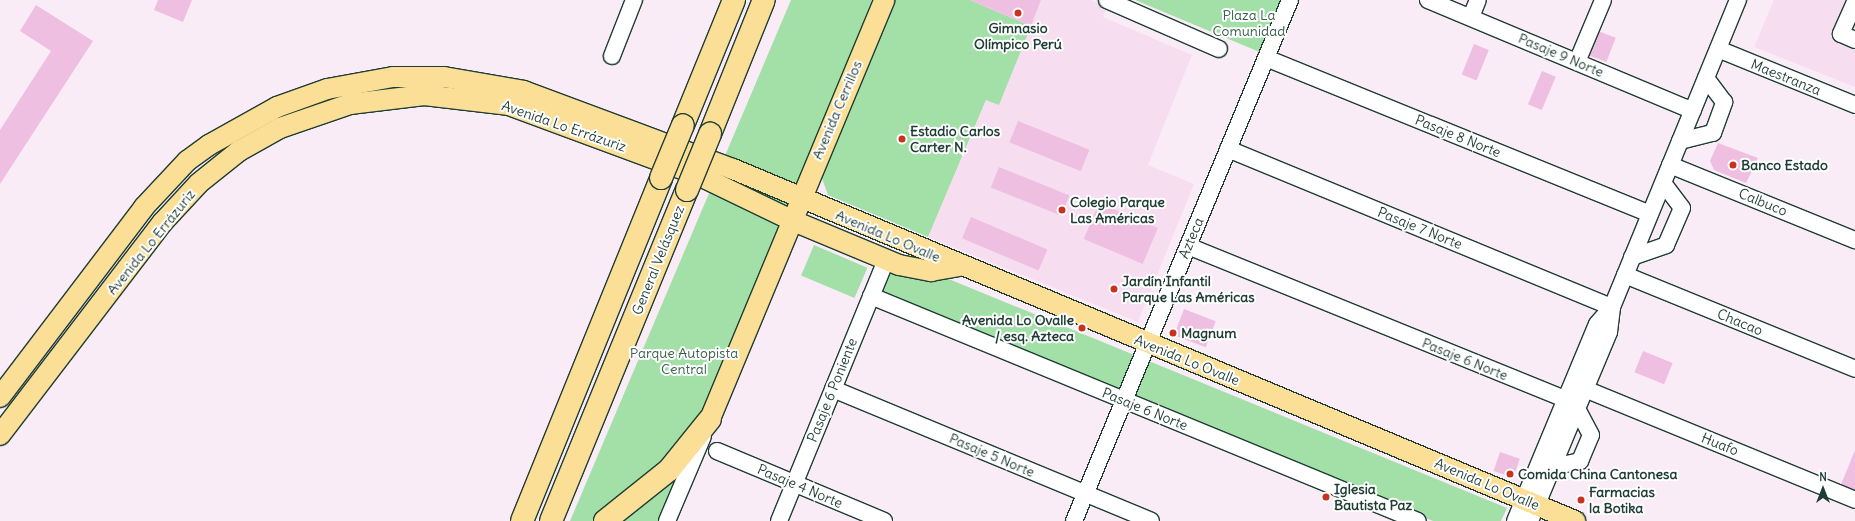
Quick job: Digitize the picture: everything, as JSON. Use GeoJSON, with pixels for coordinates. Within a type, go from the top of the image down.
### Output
{"type":"FeatureCollection","features":[{"type":"Feature","properties":{"kind":"highway","name":"General Velásquez"},"geometry":{"type":"LineString","coordinates":[[522,521],[734,0]]}},
{"type":"Feature","properties":{"kind":"highway","name":"General Velásquez"},"geometry":{"type":"LineString","coordinates":[[551,521],[764,0]]}},
{"type":"Feature","properties":{"kind":"highway"},"geometry":{"type":"LineString","coordinates":[[731,82],[780,0]]}},
{"type":"Feature","properties":{"kind":"highway"},"geometry":{"type":"LineString","coordinates":[[605,521],[669,470],[710,419]]}},
{"type":"Feature","properties":{"kind":"main road","name":"Avenida Cerrillos"},"geometry":{"type":"LineString","coordinates":[[710,419],[791,220],[884,0]]}},
{"type":"Feature","properties":{"kind":"main road","name":"Avenida Lo Errázuriz"},"geometry":{"type":"LineString","coordinates":[[0,397],[128,226],[187,162],[251,119],[327,89],[418,76],[498,84],[649,136],[800,199]]}},
{"type":"Feature","properties":{"kind":"main road","name":"Avenida Lo Errázuriz"},"geometry":{"type":"LineString","coordinates":[[0,435],[185,197],[220,165],[259,138],[326,110],[379,99],[424,95],[509,105],[698,175],[791,220],[886,260],[931,271],[960,266]]}},
{"type":"Feature","properties":{"kind":"main road","name":"Avenida Lo Ovalle"},"geometry":{"type":"LineString","coordinates":[[800,199],[1147,344],[1530,509],[1575,521]]}},
{"type":"Feature","properties":{"kind":"street"},"geometry":{"type":"LineString","coordinates":[[612,56],[634,0]]}},
{"type":"Feature","properties":{"kind":"street","name":"Azteca"},"geometry":{"type":"LineString","coordinates":[[1074,521],[1290,0]]}},
{"type":"Feature","properties":{"kind":"street","name":"Pasaje 9 Norte"},"geometry":{"type":"LineString","coordinates":[[1428,0],[1692,111]]}},
{"type":"Feature","properties":{"kind":"street"},"geometry":{"type":"LineString","coordinates":[[1471,17],[1478,0]]}},
{"type":"Feature","properties":{"kind":"street"},"geometry":{"type":"LineString","coordinates":[[1577,62],[1603,0]]}},
{"type":"Feature","properties":{"kind":"street"},"geometry":{"type":"LineString","coordinates":[[1530,509],[1571,404],[1585,389],[1608,332],[1612,307],[1738,0]]}},
{"type":"Feature","properties":{"kind":"street"},"geometry":{"type":"LineString","coordinates":[[1113,1],[1219,49]]}},
{"type":"Feature","properties":{"kind":"street"},"geometry":{"type":"LineString","coordinates":[[1855,2],[1841,34],[1855,40]]}},
{"type":"Feature","properties":{"kind":"street","name":"Maestranza"},"geometry":{"type":"LineString","coordinates":[[1718,49],[1855,105]]}},
{"type":"Feature","properties":{"kind":"street","name":"Pasaje 8 Norte"},"geometry":{"type":"LineString","coordinates":[[1266,58],[1650,214]]}},
{"type":"Feature","properties":{"kind":"street"},"geometry":{"type":"LineString","coordinates":[[1680,141],[1713,133],[1724,102],[1706,78]]}},
{"type":"Feature","properties":{"kind":"street","name":"Pasaje 7 Norte"},"geometry":{"type":"LineString","coordinates":[[1228,149],[1612,307]]}},
{"type":"Feature","properties":{"kind":"street","name":"Calbuco"},"geometry":{"type":"LineString","coordinates":[[1670,165],[1855,240]]}},
{"type":"Feature","properties":{"kind":"street"},"geometry":{"type":"LineString","coordinates":[[1632,257],[1666,245],[1682,208],[1663,183]]}},
{"type":"Feature","properties":{"kind":"street","name":"Pasaje 6 Norte"},"geometry":{"type":"LineString","coordinates":[[1188,246],[1571,404]]}},
{"type":"Feature","properties":{"kind":"street","name":"Pasaje 6 Poniente"},"geometry":{"type":"LineString","coordinates":[[779,521],[886,260]]}},
{"type":"Feature","properties":{"kind":"street","name":"Chacao"},"geometry":{"type":"LineString","coordinates":[[1625,275],[1855,369]]}},
{"type":"Feature","properties":{"kind":"street","name":"Pasaje 6 Norte"},"geometry":{"type":"LineString","coordinates":[[871,296],[1418,521]]}},
{"type":"Feature","properties":{"kind":"street"},"geometry":{"type":"LineString","coordinates":[[1515,521],[1530,509],[1552,468],[1597,324],[1612,307]]}},
{"type":"Feature","properties":{"kind":"street","name":"Pasaje 5 Norte"},"geometry":{"type":"LineString","coordinates":[[833,389],[1151,521]]}},
{"type":"Feature","properties":{"kind":"street","name":"Huafo"},"geometry":{"type":"LineString","coordinates":[[1585,389],[1855,500]]}},
{"type":"Feature","properties":{"kind":"street"},"geometry":{"type":"LineString","coordinates":[[1552,468],[1580,461],[1591,435],[1571,404]]}},
{"type":"Feature","properties":{"kind":"street"},"geometry":{"type":"LineString","coordinates":[[667,521],[710,419]]}},
{"type":"Feature","properties":{"kind":"street","name":"Pasaje 4 Norte"},"geometry":{"type":"LineString","coordinates":[[717,451],[884,521]]}},
{"type":"Feature","properties":{"kind":"shaded area"},"geometry":{"type":"Polygon","coordinates":[[[1041,0],[1091,0],[1107,7],[1103,17],[1192,55],[1148,165],[1194,184],[1138,322],[928,237],[987,99],[999,105],[1041,0]]]}},
{"type":"Feature","properties":{"kind":"shaded area"},"geometry":{"type":"Polygon","coordinates":[[[1774,0],[1855,0],[1855,87],[1754,47],[1774,0]]]}},
{"type":"Feature","properties":{"kind":"green space","name":"Parque Autopista Central"},"geometry":{"type":"Polygon","coordinates":[[[791,0],[872,0],[715,396],[648,480],[592,521],[570,521],[791,0]]]}},
{"type":"Feature","properties":{"kind":"green space","name":"Estadio Carlos Carter N."},"geometry":{"type":"Polygon","coordinates":[[[894,0],[970,0],[1031,26],[999,105],[986,100],[928,237],[828,195],[820,173],[894,0]]]}},
{"type":"Feature","properties":{"kind":"green space","name":"Plaza La Comunidad"},"geometry":{"type":"Polygon","coordinates":[[[1135,0],[1285,0],[1262,53],[1135,0]]]}},
{"type":"Feature","properties":{"kind":"green space"},"geometry":{"type":"Polygon","coordinates":[[[814,245],[867,268],[854,298],[801,275],[814,245]]]}},
{"type":"Feature","properties":{"kind":"green space"},"geometry":{"type":"Polygon","coordinates":[[[891,270],[939,275],[1507,508],[1501,521],[1433,521],[882,293],[891,270]]]}},
{"type":"Feature","properties":{"kind":"green space"},"geometry":{"type":"Polygon","coordinates":[[[683,471],[662,521],[622,521],[683,471]]]}},
{"type":"Feature","properties":{"kind":"building"},"geometry":{"type":"Polygon","coordinates":[[[158,0],[192,0],[183,22],[154,10],[158,0]]]}},
{"type":"Feature","properties":{"kind":"building","name":"Gimnasio Olímpico Perú"},"geometry":{"type":"Polygon","coordinates":[[[970,0],[1041,0],[1031,26],[970,0]]]}},
{"type":"Feature","properties":{"kind":"building"},"geometry":{"type":"Polygon","coordinates":[[[36,5],[93,41],[0,184],[0,130],[51,51],[20,31],[36,5]]]}},
{"type":"Feature","properties":{"kind":"building"},"geometry":{"type":"Polygon","coordinates":[[[1598,31],[1616,38],[1606,62],[1589,55],[1598,31]]]}},
{"type":"Feature","properties":{"kind":"building"},"geometry":{"type":"Polygon","coordinates":[[[1474,44],[1489,50],[1476,81],[1462,75],[1474,44]]]}},
{"type":"Feature","properties":{"kind":"building"},"geometry":{"type":"Polygon","coordinates":[[[1542,71],[1556,77],[1542,110],[1528,104],[1542,71]]]}},
{"type":"Feature","properties":{"kind":"building"},"geometry":{"type":"Polygon","coordinates":[[[1018,121],[1089,150],[1081,171],[1009,142],[1018,121]]]}},
{"type":"Feature","properties":{"kind":"building","name":"Banco Estado"},"geometry":{"type":"Polygon","coordinates":[[[1718,143],[1758,158],[1746,183],[1714,170],[1710,161],[1718,143]]]}},
{"type":"Feature","properties":{"kind":"building"},"geometry":{"type":"Polygon","coordinates":[[[999,167],[1069,195],[1061,216],[991,187],[999,167]]]}},
{"type":"Feature","properties":{"kind":"building"},"geometry":{"type":"Polygon","coordinates":[[[1099,203],[1158,228],[1143,264],[1084,239],[1099,203]]]}},
{"type":"Feature","properties":{"kind":"building"},"geometry":{"type":"Polygon","coordinates":[[[971,217],[1047,249],[1038,271],[962,238],[971,217]]]}},
{"type":"Feature","properties":{"kind":"building"},"geometry":{"type":"Polygon","coordinates":[[[1184,309],[1216,321],[1206,347],[1174,335],[1184,309]]]}},
{"type":"Feature","properties":{"kind":"building"},"geometry":{"type":"Polygon","coordinates":[[[1643,351],[1673,363],[1664,384],[1634,372],[1643,351]]]}},
{"type":"Feature","properties":{"kind":"building"},"geometry":{"type":"Polygon","coordinates":[[[1855,450],[1855,493],[1840,487],[1855,450]]]}},
{"type":"Feature","properties":{"kind":"building"},"geometry":{"type":"Polygon","coordinates":[[[1500,452],[1520,459],[1513,478],[1493,471],[1500,452]]]}},
{"type":"Feature","properties":{"kind":"place","name":"Gimnasio Olímpico Perú"},"geometry":{"type":"Point","coordinates":[1018,13]}},
{"type":"Feature","properties":{"kind":"place","name":"Estadio Carlos Carter N."},"geometry":{"type":"Point","coordinates":[902,139]}},
{"type":"Feature","properties":{"kind":"place","name":"Banco Estado"},"geometry":{"type":"Point","coordinates":[1733,165]}},
{"type":"Feature","properties":{"kind":"place","name":"Colegio Parque Las Américas"},"geometry":{"type":"Point","coordinates":[1062,210]}},
{"type":"Feature","properties":{"kind":"place","name":"Jardín Infantil Parque Las Américas"},"geometry":{"type":"Point","coordinates":[1114,289]}},
{"type":"Feature","properties":{"kind":"place","name":"Avenida Lo Ovalle / esq. Azteca"},"geometry":{"type":"Point","coordinates":[1082,328]}},
{"type":"Feature","properties":{"kind":"place","name":"Magnum"},"geometry":{"type":"Point","coordinates":[1173,333]}},
{"type":"Feature","properties":{"kind":"place","name":"Comida China Cantonesa"},"geometry":{"type":"Point","coordinates":[1510,474]}},
{"type":"Feature","properties":{"kind":"place","name":"Iglesia Bautista Paz"},"geometry":{"type":"Point","coordinates":[1326,497]}},
{"type":"Feature","properties":{"kind":"place","name":"Farmacias la Botika"},"geometry":{"type":"Point","coordinates":[1581,500]}}]}
